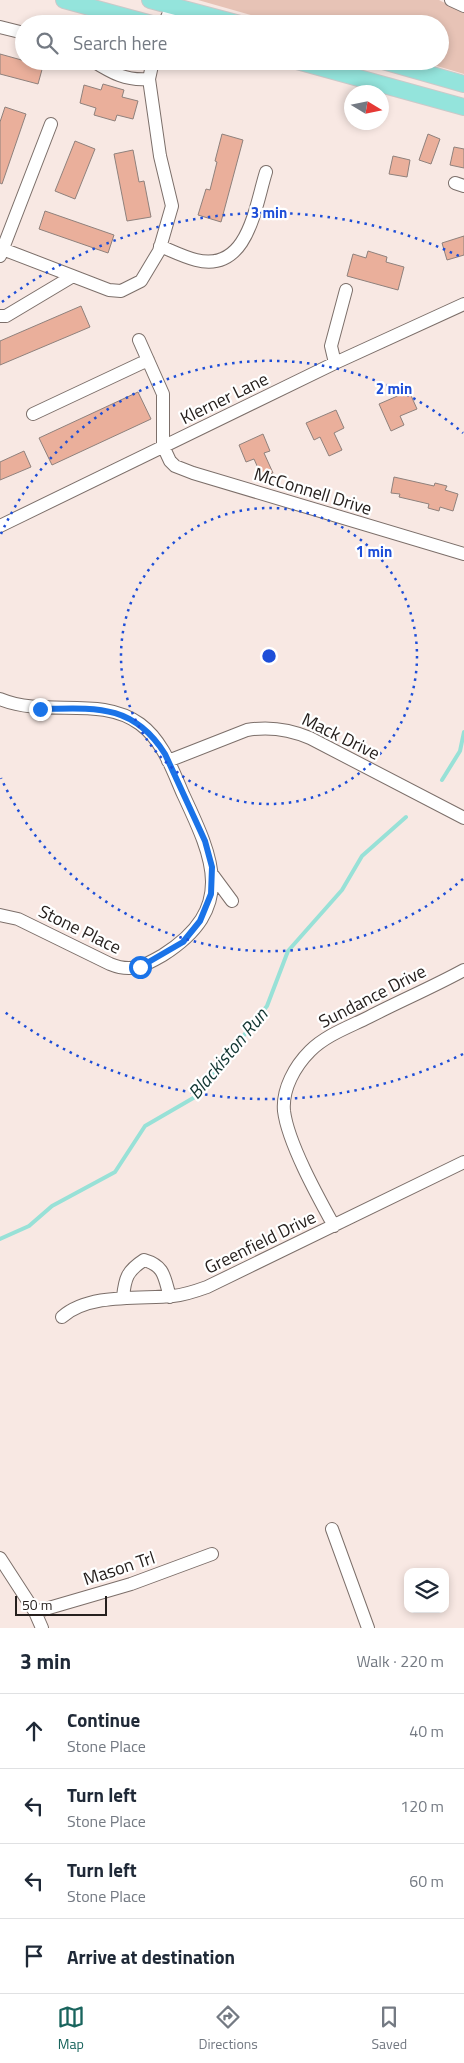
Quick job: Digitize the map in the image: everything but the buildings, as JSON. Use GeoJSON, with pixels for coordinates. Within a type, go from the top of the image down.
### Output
{"type":"FeatureCollection","features":[{"type":"Feature","properties":{"kind":"main road"},"geometry":{"type":"LineString","coordinates":[[64,0],[119,15]]}},
{"type":"Feature","properties":{"kind":"main road"},"geometry":{"type":"LineString","coordinates":[[150,0],[174,3],[212,15]]}},
{"type":"Feature","properties":{"kind":"main road"},"geometry":{"type":"LineString","coordinates":[[330,70],[464,107]]}},
{"type":"Feature","properties":{"kind":"main road"},"geometry":{"type":"LineString","coordinates":[[415,70],[464,84]]}},
{"type":"Feature","properties":{"kind":"street"},"geometry":{"type":"LineString","coordinates":[[452,0],[464,6]]}},
{"type":"Feature","properties":{"kind":"street"},"geometry":{"type":"LineString","coordinates":[[168,15],[174,3]]}},
{"type":"Feature","properties":{"kind":"street"},"geometry":{"type":"LineString","coordinates":[[0,27],[15,31]]}},
{"type":"Feature","properties":{"kind":"street"},"geometry":{"type":"LineString","coordinates":[[107,70],[123,77],[149,78]]}},
{"type":"Feature","properties":{"kind":"street"},"geometry":{"type":"LineString","coordinates":[[51,124],[1,251],[109,290],[121,291],[141,281],[160,246],[172,206],[160,156],[149,78],[151,70]]}},
{"type":"Feature","properties":{"kind":"street"},"geometry":{"type":"LineString","coordinates":[[160,246],[197,260],[211,262],[224,259],[237,250],[245,240],[266,172]]}},
{"type":"Feature","properties":{"kind":"street"},"geometry":{"type":"LineString","coordinates":[[0,316],[6,316],[73,276]]}},
{"type":"Feature","properties":{"kind":"street"},"geometry":{"type":"LineString","coordinates":[[335,363],[331,346],[346,290]]}},
{"type":"Feature","properties":{"kind":"street","name":"Klerner Lane"},"geometry":{"type":"LineString","coordinates":[[0,526],[335,363],[464,304]]}},
{"type":"Feature","properties":{"kind":"street"},"geometry":{"type":"LineString","coordinates":[[139,340],[163,394],[164,446]]}},
{"type":"Feature","properties":{"kind":"street"},"geometry":{"type":"LineString","coordinates":[[33,414],[148,360]]}},
{"type":"Feature","properties":{"kind":"street","name":"McConnell Drive"},"geometry":{"type":"LineString","coordinates":[[164,446],[170,461],[182,469],[464,554]]}},
{"type":"Feature","properties":{"kind":"street","name":"Stone Place"},"geometry":{"type":"LineString","coordinates":[[0,699],[25,707],[87,708],[116,712],[129,717],[149,732],[158,742],[168,761],[205,841],[212,874],[211,894],[206,908],[192,932],[183,942],[160,956],[131,969],[120,968],[110,964],[18,919],[0,915]]}},
{"type":"Feature","properties":{"kind":"street","name":"Mack Drive"},"geometry":{"type":"LineString","coordinates":[[168,761],[247,730],[259,728],[284,729],[310,738],[464,818]]}},
{"type":"Feature","properties":{"kind":"street","name":"Stone Place"},"geometry":{"type":"LineString","coordinates":[[212,874],[232,901]]}},
{"type":"Feature","properties":{"kind":"street","name":"Sundance Drive"},"geometry":{"type":"LineString","coordinates":[[334,1226],[291,1137],[284,1111],[285,1097],[294,1072],[310,1051],[320,1042],[342,1029],[464,970]]}},
{"type":"Feature","properties":{"kind":"street","name":"Greenfield Drive"},"geometry":{"type":"LineString","coordinates":[[62,1317],[87,1305],[123,1298],[170,1296],[190,1293],[207,1287],[464,1162]]}},
{"type":"Feature","properties":{"kind":"street"},"geometry":{"type":"LineString","coordinates":[[123,1298],[125,1280],[133,1267],[144,1260],[154,1263],[161,1268],[170,1296]]}},
{"type":"Feature","properties":{"kind":"street"},"geometry":{"type":"LineString","coordinates":[[332,1529],[368,1628]]}},
{"type":"Feature","properties":{"kind":"street","name":"Mason Trl"},"geometry":{"type":"LineString","coordinates":[[35,1612],[131,1584],[212,1554]]}},
{"type":"Feature","properties":{"kind":"street"},"geometry":{"type":"LineString","coordinates":[[0,1558],[35,1612],[42,1628]]}},
{"type":"Feature","properties":{"kind":"shaded area"},"geometry":{"type":"Polygon","coordinates":[[[198,0],[439,0],[464,13],[464,74],[449,70],[449,15],[250,15],[198,0]]]}},
{"type":"Feature","properties":{"kind":"waterway","name":"Blackiston Run"},"geometry":{"type":"LineString","coordinates":[[442,780],[460,751],[464,732]]}},
{"type":"Feature","properties":{"kind":"waterway","name":"Blackiston Run"},"geometry":{"type":"LineString","coordinates":[[0,1239],[29,1226],[52,1206],[115,1172],[145,1126],[195,1097],[267,1006],[288,951],[342,890],[362,856],[406,817]]}},
{"type":"Feature","properties":{"kind":"route"},"geometry":{"type":"LineString","coordinates":[[40,709],[102,709],[129,717],[140,724],[158,742],[165,754],[205,841],[212,867],[212,881],[211,894],[200,921],[183,942],[140,967]]}}]}
